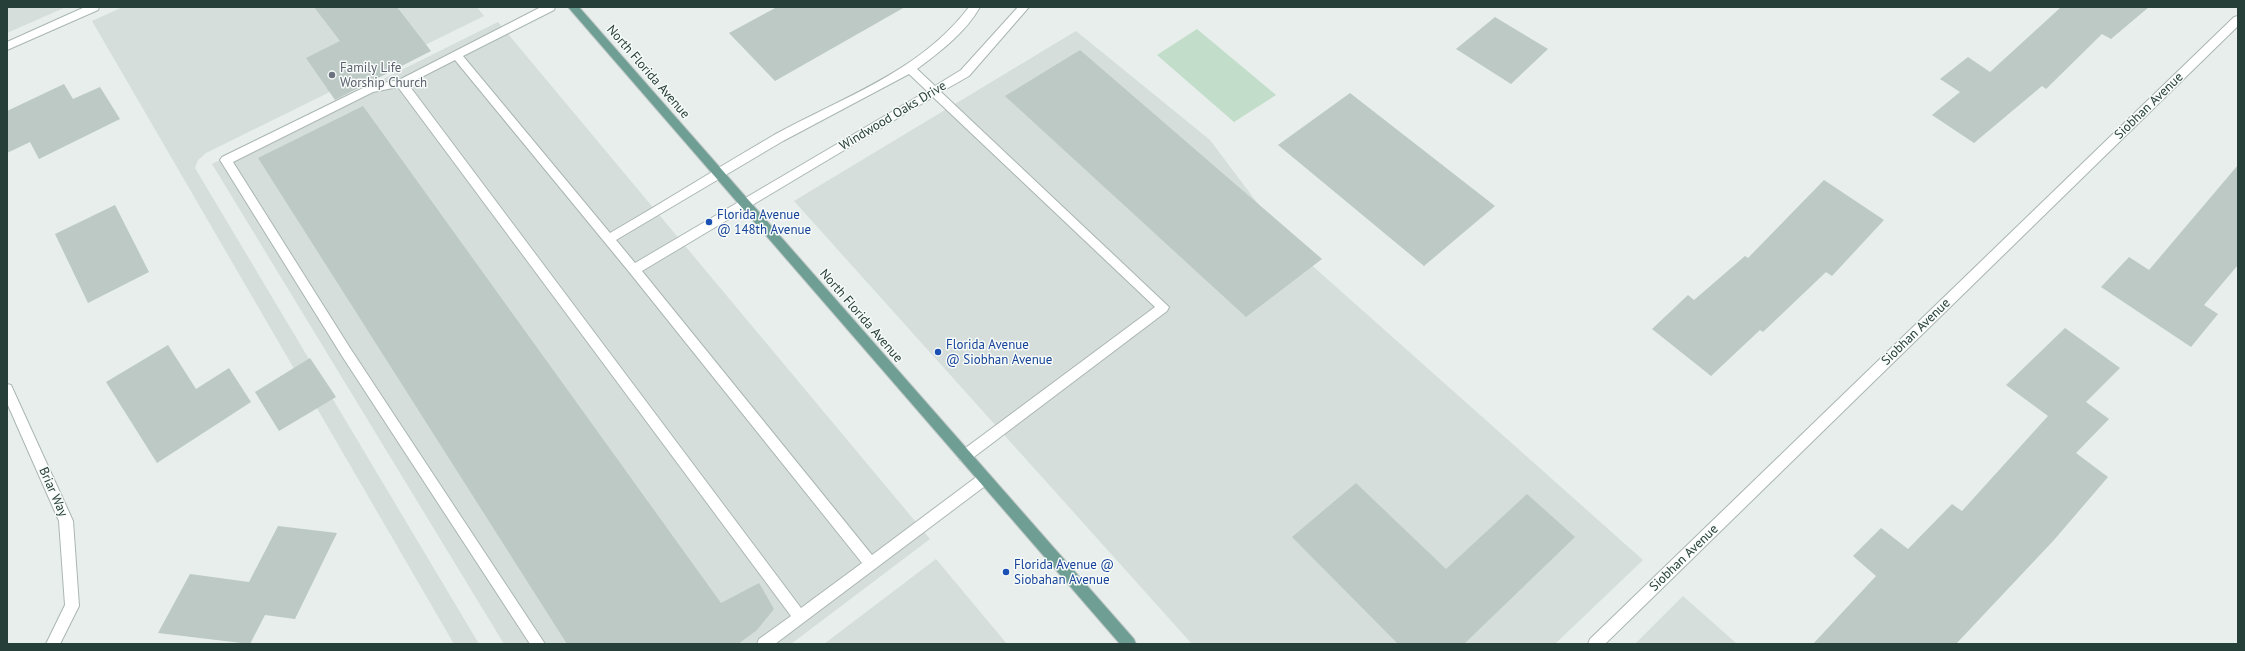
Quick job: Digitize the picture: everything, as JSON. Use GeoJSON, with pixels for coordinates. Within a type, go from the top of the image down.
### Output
{"type":"FeatureCollection","features":[{"type":"Feature","properties":{"kind":"main road","name":"North Florida Avenue"},"geometry":{"type":"LineString","coordinates":[[573,7],[1129,644]]}},
{"type":"Feature","properties":{"kind":"street"},"geometry":{"type":"LineString","coordinates":[[7,46],[94,7]]}},
{"type":"Feature","properties":{"kind":"street"},"geometry":{"type":"LineString","coordinates":[[538,644],[346,352],[226,160],[371,89],[401,83],[550,7]]}},
{"type":"Feature","properties":{"kind":"street"},"geometry":{"type":"LineString","coordinates":[[609,239],[780,138],[876,89],[927,55],[966,23],[976,7]]}},
{"type":"Feature","properties":{"kind":"street","name":"Windwood Oaks Drive"},"geometry":{"type":"LineString","coordinates":[[634,270],[965,73],[1024,7]]}},
{"type":"Feature","properties":{"kind":"street","name":"Siobhan Avenue"},"geometry":{"type":"LineString","coordinates":[[1595,644],[2238,20]]}},
{"type":"Feature","properties":{"kind":"street"},"geometry":{"type":"LineString","coordinates":[[457,55],[609,239],[871,564]]}},
{"type":"Feature","properties":{"kind":"street"},"geometry":{"type":"LineString","coordinates":[[908,68],[1164,307],[965,456]]}},
{"type":"Feature","properties":{"kind":"street"},"geometry":{"type":"LineString","coordinates":[[401,83],[800,617]]}},
{"type":"Feature","properties":{"kind":"street","name":"Briar Way"},"geometry":{"type":"LineString","coordinates":[[7,389],[66,521],[72,606],[53,644]]}},
{"type":"Feature","properties":{"kind":"street"},"geometry":{"type":"LineString","coordinates":[[764,644],[984,479]]}},
{"type":"Feature","properties":{"kind":"shaded area"},"geometry":{"type":"Polygon","coordinates":[[[7,7],[66,7],[7,33],[7,7]]]}},
{"type":"Feature","properties":{"kind":"shaded area"},"geometry":{"type":"Polygon","coordinates":[[[123,7],[477,7],[484,16],[206,153],[198,160],[195,168],[479,644],[454,644],[92,21],[123,7]]]}},
{"type":"Feature","properties":{"kind":"shaded area"},"geometry":{"type":"Polygon","coordinates":[[[498,22],[930,539],[791,644],[504,644],[212,164],[498,22]]]}},
{"type":"Feature","properties":{"kind":"shaded area"},"geometry":{"type":"Polygon","coordinates":[[[1076,31],[1210,140],[1289,245],[1643,560],[1555,644],[1192,644],[794,201],[1076,31]]]}},
{"type":"Feature","properties":{"kind":"shaded area"},"geometry":{"type":"Polygon","coordinates":[[[936,559],[1007,644],[824,644],[936,559]]]}},
{"type":"Feature","properties":{"kind":"shaded area"},"geometry":{"type":"Polygon","coordinates":[[[1683,596],[1737,644],[1635,644],[1683,596]]]}},
{"type":"Feature","properties":{"kind":"green space"},"geometry":{"type":"Polygon","coordinates":[[[1197,29],[1276,95],[1234,122],[1157,55],[1197,29]]]}},
{"type":"Feature","properties":{"kind":"building"},"geometry":{"type":"Polygon","coordinates":[[[314,7],[397,7],[431,51],[335,100],[306,58],[340,41],[314,7]]]}},
{"type":"Feature","properties":{"kind":"building"},"geometry":{"type":"Polygon","coordinates":[[[777,7],[905,7],[775,81],[729,33],[777,7]]]}},
{"type":"Feature","properties":{"kind":"building"},"geometry":{"type":"Polygon","coordinates":[[[2058,7],[2149,7],[2111,39],[2102,34],[2046,89],[2042,86],[1974,143],[1932,115],[1960,92],[1940,79],[1968,57],[1990,72],[2060,8],[2058,7]]]}},
{"type":"Feature","properties":{"kind":"building"},"geometry":{"type":"Polygon","coordinates":[[[1495,17],[1548,49],[1511,84],[1456,49],[1495,17]]]}},
{"type":"Feature","properties":{"kind":"building"},"geometry":{"type":"Polygon","coordinates":[[[1080,50],[1322,259],[1246,317],[1005,96],[1080,50]]]}},
{"type":"Feature","properties":{"kind":"building"},"geometry":{"type":"Polygon","coordinates":[[[64,84],[73,99],[100,87],[120,119],[39,159],[30,142],[7,153],[7,111],[64,84]]]}},
{"type":"Feature","properties":{"kind":"building"},"geometry":{"type":"Polygon","coordinates":[[[1350,93],[1495,206],[1424,266],[1278,145],[1350,93]]]}},
{"type":"Feature","properties":{"kind":"building"},"geometry":{"type":"Polygon","coordinates":[[[363,106],[721,603],[759,583],[774,609],[757,630],[738,644],[567,644],[258,158],[363,106]]]}},
{"type":"Feature","properties":{"kind":"building"},"geometry":{"type":"Polygon","coordinates":[[[2238,165],[2238,265],[2204,305],[2218,314],[2191,347],[2101,287],[2129,257],[2149,270],[2238,165]]]}},
{"type":"Feature","properties":{"kind":"building"},"geometry":{"type":"Polygon","coordinates":[[[1824,180],[1884,220],[1832,276],[1826,272],[1763,332],[1760,330],[1711,376],[1652,329],[1688,295],[1694,300],[1745,256],[1748,258],[1824,180]]]}},
{"type":"Feature","properties":{"kind":"building"},"geometry":{"type":"Polygon","coordinates":[[[115,205],[149,272],[88,303],[55,234],[115,205]]]}},
{"type":"Feature","properties":{"kind":"building"},"geometry":{"type":"Polygon","coordinates":[[[2065,328],[2120,368],[2086,402],[2109,419],[2076,453],[2108,477],[2054,540],[1956,644],[1813,644],[1876,576],[1853,556],[1881,528],[1908,549],[1952,504],[1962,511],[2048,416],[2006,385],[2065,328]]]}},
{"type":"Feature","properties":{"kind":"building"},"geometry":{"type":"Polygon","coordinates":[[[168,345],[196,389],[229,368],[251,402],[157,463],[106,382],[168,345]]]}},
{"type":"Feature","properties":{"kind":"building"},"geometry":{"type":"Polygon","coordinates":[[[310,358],[336,397],[279,431],[255,392],[310,358]]]}},
{"type":"Feature","properties":{"kind":"building"},"geometry":{"type":"Polygon","coordinates":[[[1356,483],[1446,569],[1527,494],[1575,537],[1464,644],[1398,644],[1292,537],[1356,483]]]}},
{"type":"Feature","properties":{"kind":"building"},"geometry":{"type":"Polygon","coordinates":[[[278,526],[337,533],[295,619],[265,615],[250,644],[158,633],[190,574],[249,582],[278,526]]]}},
{"type":"Feature","properties":{"kind":"place","name":"Family Life Worship Church"},"geometry":{"type":"Point","coordinates":[332,75]}},
{"type":"Feature","properties":{"kind":"place","name":"Florida Avenue @ 148th Avenue"},"geometry":{"type":"Point","coordinates":[709,222]}},
{"type":"Feature","properties":{"kind":"place","name":"Florida Avenue @ Siobhan Avenue"},"geometry":{"type":"Point","coordinates":[938,352]}},
{"type":"Feature","properties":{"kind":"place","name":"Florida Avenue @ Siobahan Avenue"},"geometry":{"type":"Point","coordinates":[1006,572]}}]}
